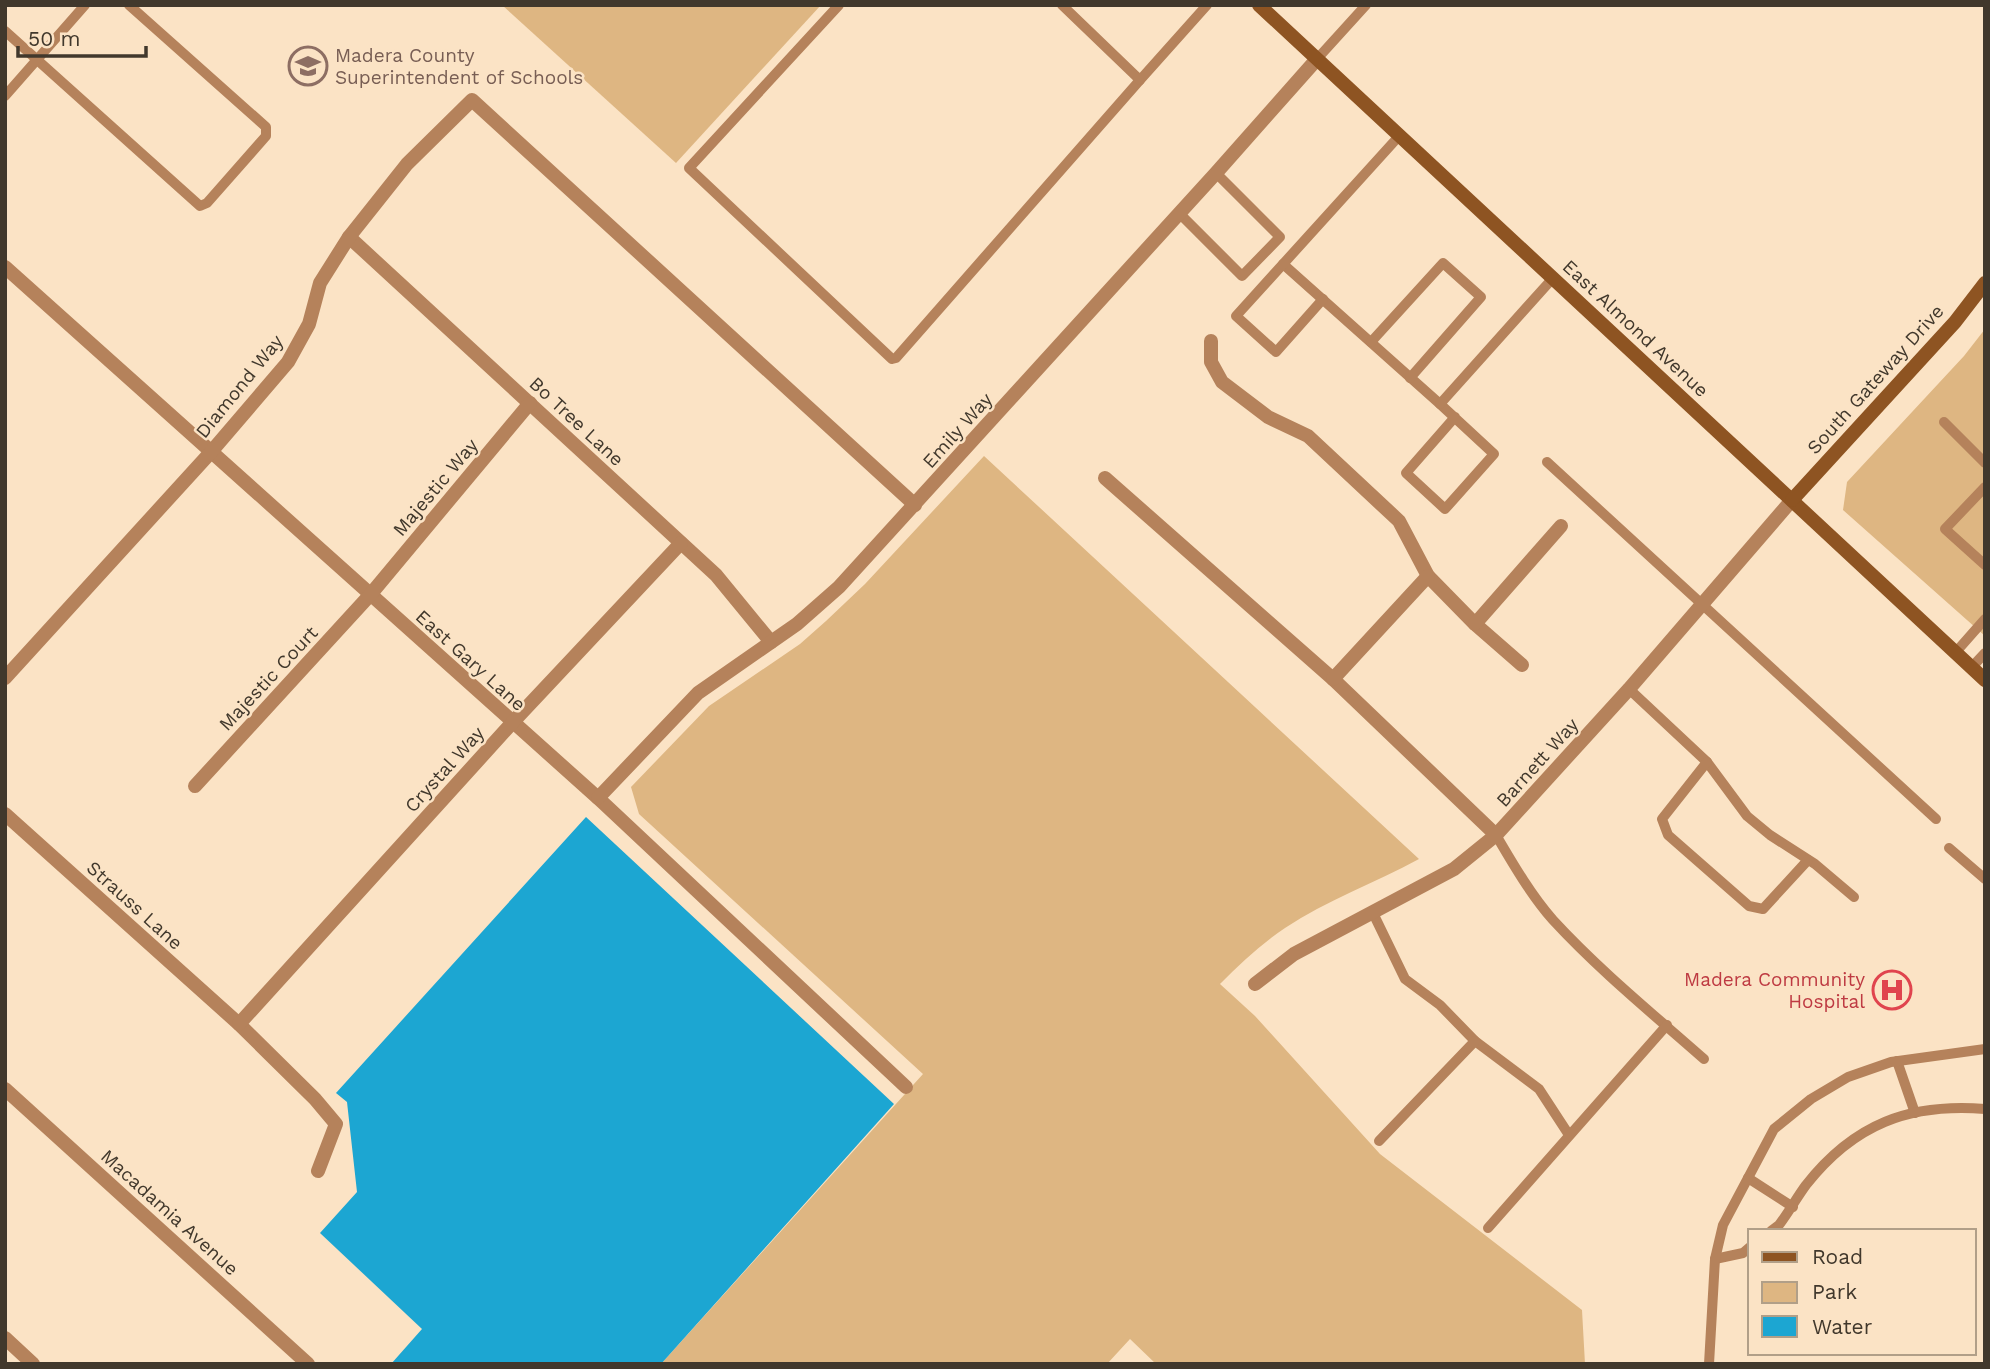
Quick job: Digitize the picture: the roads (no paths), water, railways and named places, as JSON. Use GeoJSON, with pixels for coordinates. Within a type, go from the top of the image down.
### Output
{"type":"FeatureCollection","features":[{"type":"Feature","properties":{"kind":"main road","name":"East Almond Avenue"},"geometry":{"type":"LineString","coordinates":[[1259,5],[1985,680]]}},
{"type":"Feature","properties":{"kind":"main road","name":"South Gateway Drive"},"geometry":{"type":"LineString","coordinates":[[1792,499],[1955,322],[1985,283]]}},
{"type":"Feature","properties":{"kind":"street","name":"Emily Way"},"geometry":{"type":"LineString","coordinates":[[598,798],[698,693],[819,607],[915,505],[1317,59]]}},
{"type":"Feature","properties":{"kind":"street","name":"Diamond Way"},"geometry":{"type":"LineString","coordinates":[[5,678],[211,452],[288,362],[309,324],[320,283],[349,237],[407,164],[472,100],[915,505]]}},
{"type":"Feature","properties":{"kind":"street","name":"Bo Tree Lane"},"geometry":{"type":"LineString","coordinates":[[349,237],[716,575],[771,642]]}},
{"type":"Feature","properties":{"kind":"street","name":"East Gary Lane"},"geometry":{"type":"LineString","coordinates":[[5,267],[598,798],[906,1087]]}},
{"type":"Feature","properties":{"kind":"street"},"geometry":{"type":"LineString","coordinates":[[1211,341],[1212,362],[1223,382],[1268,417],[1308,436],[1399,521],[1428,576],[1475,624],[1522,665]]}},
{"type":"Feature","properties":{"kind":"street","name":"Majestic Way"},"geometry":{"type":"LineString","coordinates":[[370,595],[530,403]]}},
{"type":"Feature","properties":{"kind":"street"},"geometry":{"type":"LineString","coordinates":[[1105,478],[1333,679],[1496,835]]}},
{"type":"Feature","properties":{"kind":"street","name":"Barnett Way"},"geometry":{"type":"LineString","coordinates":[[1255,985],[1294,954],[1454,869],[1496,835],[1629,689],[1792,499]]}},
{"type":"Feature","properties":{"kind":"street"},"geometry":{"type":"LineString","coordinates":[[1475,624],[1561,526]]}},
{"type":"Feature","properties":{"kind":"street","name":"Crystal Way"},"geometry":{"type":"LineString","coordinates":[[239,1024],[512,723],[681,543]]}},
{"type":"Feature","properties":{"kind":"street"},"geometry":{"type":"LineString","coordinates":[[1333,679],[1428,576]]}},
{"type":"Feature","properties":{"kind":"street","name":"Majestic Court"},"geometry":{"type":"LineString","coordinates":[[195,786],[370,595]]}},
{"type":"Feature","properties":{"kind":"street","name":"Strauss Lane"},"geometry":{"type":"LineString","coordinates":[[5,814],[239,1024],[316,1098],[336,1124],[318,1171]]}},
{"type":"Feature","properties":{"kind":"street","name":"Macadamia Avenue"},"geometry":{"type":"LineString","coordinates":[[5,1089],[302,1362]]}},
{"type":"Feature","properties":{"kind":"street"},"geometry":{"type":"LineString","coordinates":[[5,1338],[33,1364]]}},
{"type":"Feature","properties":{"kind":"lane"},"geometry":{"type":"LineString","coordinates":[[5,96],[85,5]]}},
{"type":"Feature","properties":{"kind":"lane"},"geometry":{"type":"LineString","coordinates":[[5,31],[200,206],[206,203],[266,136],[266,127],[129,5]]}},
{"type":"Feature","properties":{"kind":"lane"},"geometry":{"type":"LineString","coordinates":[[839,5],[689,168],[892,359],[896,358],[1207,5]]}},
{"type":"Feature","properties":{"kind":"lane"},"geometry":{"type":"LineString","coordinates":[[1062,5],[1140,80]]}},
{"type":"Feature","properties":{"kind":"lane"},"geometry":{"type":"LineString","coordinates":[[1317,59],[1366,5]]}},
{"type":"Feature","properties":{"kind":"lane"},"geometry":{"type":"LineString","coordinates":[[1323,299],[1276,352],[1236,316],[1399,135]]}},
{"type":"Feature","properties":{"kind":"lane"},"geometry":{"type":"LineString","coordinates":[[1180,213],[1242,276],[1280,237],[1216,173]]}},
{"type":"Feature","properties":{"kind":"lane"},"geometry":{"type":"LineString","coordinates":[[1371,342],[1443,263],[1481,298],[1410,378]]}},
{"type":"Feature","properties":{"kind":"lane"},"geometry":{"type":"LineString","coordinates":[[1283,264],[1440,404],[1494,454],[1445,509],[1406,473],[1455,418]]}},
{"type":"Feature","properties":{"kind":"lane"},"geometry":{"type":"LineString","coordinates":[[1440,404],[1553,278]]}},
{"type":"Feature","properties":{"kind":"lane"},"geometry":{"type":"LineString","coordinates":[[1944,422],[1985,463]]}},
{"type":"Feature","properties":{"kind":"lane"},"geometry":{"type":"LineString","coordinates":[[1547,462],[1936,819]]}},
{"type":"Feature","properties":{"kind":"lane"},"geometry":{"type":"LineString","coordinates":[[1984,487],[1970,508],[1945,529],[1985,565]]}},
{"type":"Feature","properties":{"kind":"lane"},"geometry":{"type":"LineString","coordinates":[[1955,653],[1985,619]]}},
{"type":"Feature","properties":{"kind":"lane"},"geometry":{"type":"LineString","coordinates":[[1971,668],[1985,653]]}},
{"type":"Feature","properties":{"kind":"lane"},"geometry":{"type":"LineString","coordinates":[[1629,689],[1707,762],[1747,816],[1854,897]]}},
{"type":"Feature","properties":{"kind":"lane"},"geometry":{"type":"LineString","coordinates":[[1707,762],[1662,819],[1668,835],[1749,906],[1763,909],[1808,860]]}},
{"type":"Feature","properties":{"kind":"lane"},"geometry":{"type":"LineString","coordinates":[[1496,835],[1551,918],[1594,961],[1704,1059]]}},
{"type":"Feature","properties":{"kind":"lane"},"geometry":{"type":"LineString","coordinates":[[1949,848],[1985,879]]}},
{"type":"Feature","properties":{"kind":"lane"},"geometry":{"type":"LineString","coordinates":[[1372,911],[1405,979],[1440,1005],[1475,1041],[1539,1089],[1569,1135]]}},
{"type":"Feature","properties":{"kind":"lane"},"geometry":{"type":"LineString","coordinates":[[1488,1228],[1667,1026]]}},
{"type":"Feature","properties":{"kind":"lane"},"geometry":{"type":"LineString","coordinates":[[1378,1141],[1475,1041]]}},
{"type":"Feature","properties":{"kind":"lane"},"geometry":{"type":"LineString","coordinates":[[1709,1364],[1715,1259],[1723,1225],[1774,1129],[1811,1099],[1848,1077],[1897,1061],[1985,1049]]}},
{"type":"Feature","properties":{"kind":"lane"},"geometry":{"type":"LineString","coordinates":[[1897,1061],[1915,1113]]}},
{"type":"Feature","properties":{"kind":"lane"},"geometry":{"type":"LineString","coordinates":[[1774,1229],[1820,1168],[1867,1129],[1915,1113],[1950,1108],[1985,1109]]}},
{"type":"Feature","properties":{"kind":"lane"},"geometry":{"type":"LineString","coordinates":[[1748,1178],[1793,1207]]}},
{"type":"Feature","properties":{"kind":"lane"},"geometry":{"type":"LineString","coordinates":[[1715,1259],[1744,1253],[1748,1249]]}},
{"type":"Feature","properties":{"kind":"water"},"geometry":{"type":"Polygon","coordinates":[[[586,817],[894,1104],[661,1364],[391,1364],[422,1329],[320,1233],[357,1192],[347,1102],[336,1093],[586,817]]]}},
{"type":"Feature","properties":{"kind":"place","name":"Madera County Superintendent of Schools"},"geometry":{"type":"Point","coordinates":[308,66]}},
{"type":"Feature","properties":{"kind":"place","name":"Madera Community Hospital"},"geometry":{"type":"Point","coordinates":[1892,990]}}]}
